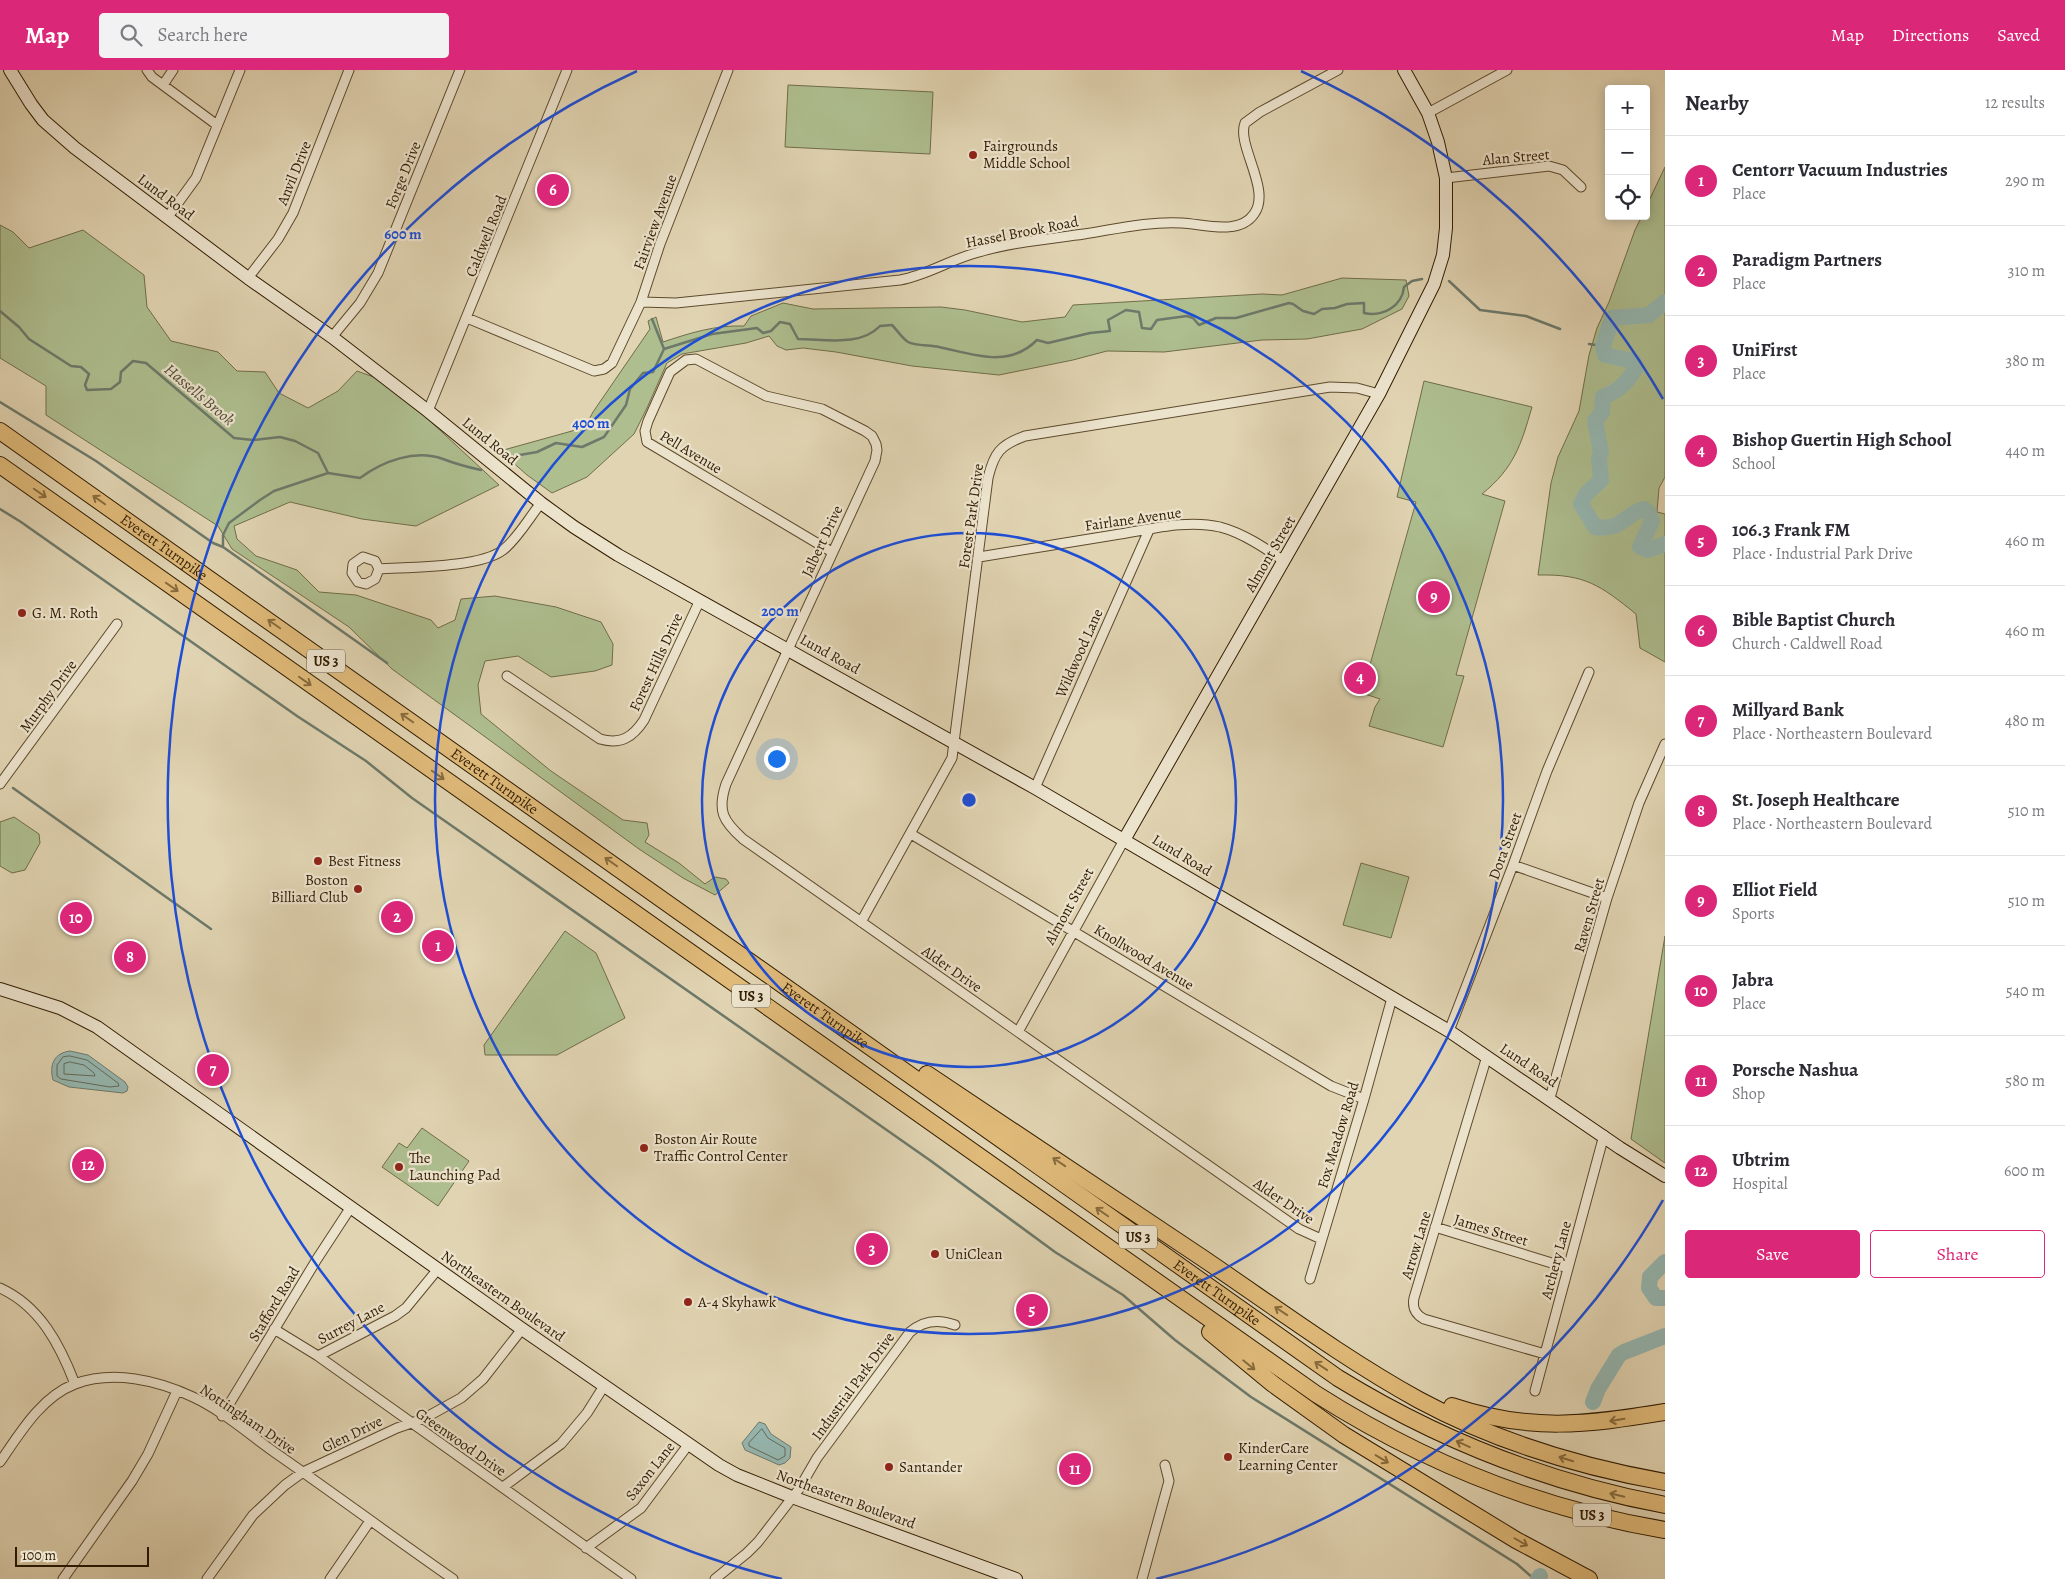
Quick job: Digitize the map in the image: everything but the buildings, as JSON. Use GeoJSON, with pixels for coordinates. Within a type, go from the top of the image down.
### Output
{"type":"FeatureCollection","features":[{"type":"Feature","properties":{"kind":"highway","name":"Everett Turnpike"},"geometry":{"type":"LineString","coordinates":[[0,431],[651,890],[1298,1351],[1352,1386],[1437,1432],[1512,1464],[1573,1484],[1665,1506]]}},
{"type":"Feature","properties":{"kind":"highway","name":"Everett Turnpike"},"geometry":{"type":"LineString","coordinates":[[0,465],[1316,1394],[1357,1420],[1414,1450],[1473,1477],[1534,1499],[1596,1516],[1665,1530]]}},
{"type":"Feature","properties":{"kind":"highway"},"geometry":{"type":"LineString","coordinates":[[651,890],[1351,1358],[1418,1399],[1492,1433],[1576,1462],[1665,1482]]}},
{"type":"Feature","properties":{"kind":"highway"},"geometry":{"type":"LineString","coordinates":[[1118,1255],[1252,1367],[1323,1422],[1516,1540],[1589,1579]]}},
{"type":"Feature","properties":{"kind":"highway"},"geometry":{"type":"LineString","coordinates":[[1351,1358],[1434,1400],[1466,1411],[1512,1421],[1552,1425],[1584,1424],[1665,1412]]}},
{"type":"Feature","properties":{"kind":"street","name":"Lund Road"},"geometry":{"type":"LineString","coordinates":[[10,70],[31,104],[58,134],[248,278],[332,337],[428,411],[541,503],[574,527],[618,555],[1035,788],[1449,1031],[1665,1176]]}},
{"type":"Feature","properties":{"kind":"street"},"geometry":{"type":"LineString","coordinates":[[147,70],[148,74],[217,126]]}},
{"type":"Feature","properties":{"kind":"street"},"geometry":{"type":"LineString","coordinates":[[163,85],[173,70]]}},
{"type":"Feature","properties":{"kind":"street"},"geometry":{"type":"LineString","coordinates":[[168,218],[196,178],[240,70]]}},
{"type":"Feature","properties":{"kind":"street","name":"Anvil Drive"},"geometry":{"type":"LineString","coordinates":[[248,278],[274,245],[290,218],[350,70]]}},
{"type":"Feature","properties":{"kind":"street","name":"Forge Drive"},"geometry":{"type":"LineString","coordinates":[[332,337],[360,303],[378,273],[460,70]]}},
{"type":"Feature","properties":{"kind":"street","name":"Caldwell Road"},"geometry":{"type":"LineString","coordinates":[[428,411],[568,70]]}},
{"type":"Feature","properties":{"kind":"street","name":"Fairview Avenue"},"geometry":{"type":"LineString","coordinates":[[467,318],[594,371],[604,369],[612,362],[641,302],[660,244],[728,70]]}},
{"type":"Feature","properties":{"kind":"street","name":"Hassel Brook Road"},"geometry":{"type":"LineString","coordinates":[[641,302],[676,303],[900,280],[926,274],[978,252],[1154,224],[1180,222],[1222,226],[1241,224],[1254,214],[1258,206],[1260,194],[1244,134],[1245,122],[1338,70]]}},
{"type":"Feature","properties":{"kind":"street","name":"Almont Street"},"geometry":{"type":"LineString","coordinates":[[1018,1032],[1124,840],[1379,394],[1430,292],[1440,266],[1447,222],[1446,178],[1438,142],[1428,113],[1404,70]]}},
{"type":"Feature","properties":{"kind":"street"},"geometry":{"type":"LineString","coordinates":[[1428,113],[1507,70]]}},
{"type":"Feature","properties":{"kind":"street","name":"Alan Street"},"geometry":{"type":"LineString","coordinates":[[1446,178],[1549,166],[1562,170],[1581,187]]}},
{"type":"Feature","properties":{"kind":"street","name":"Pell Avenue"},"geometry":{"type":"LineString","coordinates":[[832,552],[647,442],[645,432],[656,400],[670,372],[686,360],[696,359],[766,396],[815,406],[829,412],[865,431],[872,436],[876,444]]}},
{"type":"Feature","properties":{"kind":"street","name":"Forest Park Drive"},"geometry":{"type":"LineString","coordinates":[[861,922],[912,834],[952,758],[988,478],[993,459],[1006,444],[1024,436],[1330,388],[1356,388],[1379,394]]}},
{"type":"Feature","properties":{"kind":"street","name":"Jalbert Drive"},"geometry":{"type":"LineString","coordinates":[[788,649],[875,461],[876,444]]}},
{"type":"Feature","properties":{"kind":"street"},"geometry":{"type":"LineString","coordinates":[[379,569],[471,562],[492,557],[509,544],[541,503]]}},
{"type":"Feature","properties":{"kind":"street","name":"Fairlane Avenue"},"geometry":{"type":"LineString","coordinates":[[979,557],[1196,524],[1221,527],[1235,532],[1284,561]]}},
{"type":"Feature","properties":{"kind":"street","name":"Wildwood Lane"},"geometry":{"type":"LineString","coordinates":[[1035,788],[1149,530]]}},
{"type":"Feature","properties":{"kind":"street","name":"Forest Hills Drive"},"geometry":{"type":"LineString","coordinates":[[507,676],[600,739],[610,742],[621,742],[630,737],[644,720],[700,600]]}},
{"type":"Feature","properties":{"kind":"street","name":"Murphy Drive"},"geometry":{"type":"LineString","coordinates":[[0,784],[117,624]]}},
{"type":"Feature","properties":{"kind":"street","name":"Alder Drive"},"geometry":{"type":"LineString","coordinates":[[788,649],[726,784],[721,804],[723,815],[729,826],[743,839],[1300,1229],[1321,1239]]}},
{"type":"Feature","properties":{"kind":"street","name":"Dora Street"},"geometry":{"type":"LineString","coordinates":[[1449,1031],[1513,865],[1546,771],[1588,672]]}},
{"type":"Feature","properties":{"kind":"street","name":"Raven Street"},"geometry":{"type":"LineString","coordinates":[[1550,1098],[1607,898],[1639,803],[1665,744]]}},
{"type":"Feature","properties":{"kind":"street","name":"Knollwood Avenue"},"geometry":{"type":"LineString","coordinates":[[912,834],[1331,1086],[1364,1100]]}},
{"type":"Feature","properties":{"kind":"street"},"geometry":{"type":"LineString","coordinates":[[1513,865],[1607,898]]}},
{"type":"Feature","properties":{"kind":"street","name":"Northeastern Boulevard"},"geometry":{"type":"LineString","coordinates":[[0,989],[60,1008],[97,1027],[522,1329],[688,1445],[737,1475],[1016,1579]]}},
{"type":"Feature","properties":{"kind":"street","name":"Fox Meadow Road"},"geometry":{"type":"LineString","coordinates":[[1310,1279],[1364,1100],[1392,998]]}},
{"type":"Feature","properties":{"kind":"street","name":"Arrow Lane"},"geometry":{"type":"LineString","coordinates":[[1487,1056],[1414,1298],[1414,1307],[1418,1315],[1426,1320],[1545,1354]]}},
{"type":"Feature","properties":{"kind":"street","name":"Archery Lane"},"geometry":{"type":"LineString","coordinates":[[1535,1391],[1604,1135]]}},
{"type":"Feature","properties":{"kind":"street","name":"Stafford Road"},"geometry":{"type":"LineString","coordinates":[[222,1416],[316,1258],[351,1207]]}},
{"type":"Feature","properties":{"kind":"street","name":"James Street"},"geometry":{"type":"LineString","coordinates":[[1435,1227],[1568,1268]]}},
{"type":"Feature","properties":{"kind":"street","name":"Surrey Lane"},"geometry":{"type":"LineString","coordinates":[[318,1356],[395,1316],[406,1308],[438,1270]]}},
{"type":"Feature","properties":{"kind":"street"},"geometry":{"type":"LineString","coordinates":[[0,1288],[29,1307],[45,1325],[60,1350],[75,1384]]}},
{"type":"Feature","properties":{"kind":"street","name":"Industrial Park Drive"},"geometry":{"type":"LineString","coordinates":[[715,1579],[758,1542],[799,1489],[817,1458],[910,1332],[922,1324],[931,1321],[947,1322],[955,1325]]}},
{"type":"Feature","properties":{"kind":"street","name":"Greenwood Drive"},"geometry":{"type":"LineString","coordinates":[[274,1329],[318,1356],[631,1579]]}},
{"type":"Feature","properties":{"kind":"street","name":"Glen Drive"},"geometry":{"type":"LineString","coordinates":[[207,1579],[261,1506],[285,1485],[303,1472],[331,1461],[397,1428],[439,1410],[472,1389],[483,1379],[522,1329]]}},
{"type":"Feature","properties":{"kind":"street","name":"Nottingham Drive"},"geometry":{"type":"LineString","coordinates":[[0,1462],[47,1402],[55,1395],[75,1384],[88,1380],[118,1378],[151,1382],[202,1402],[453,1579]]}},
{"type":"Feature","properties":{"kind":"street"},"geometry":{"type":"LineString","coordinates":[[503,1487],[561,1444],[587,1413],[604,1386]]}},
{"type":"Feature","properties":{"kind":"street"},"geometry":{"type":"LineString","coordinates":[[63,1579],[132,1481],[148,1454],[178,1391]]}},
{"type":"Feature","properties":{"kind":"street","name":"Saxon Lane"},"geometry":{"type":"LineString","coordinates":[[586,1548],[641,1508],[688,1445]]}},
{"type":"Feature","properties":{"kind":"street"},"geometry":{"type":"LineString","coordinates":[[1142,1579],[1169,1481],[1165,1465]]}},
{"type":"Feature","properties":{"kind":"street"},"geometry":{"type":"LineString","coordinates":[[330,1579],[370,1521]]}},
{"type":"Feature","properties":{"kind":"green space"},"geometry":{"type":"Polygon","coordinates":[[[788,85],[933,92],[930,154],[785,147],[788,85]]]}},
{"type":"Feature","properties":{"kind":"green space"},"geometry":{"type":"Polygon","coordinates":[[[1665,167],[1665,477],[1659,488],[1657,512],[1665,514],[1665,662],[1640,648],[1636,614],[1602,589],[1580,579],[1554,575],[1538,575],[1551,483],[1558,457],[1579,411],[1589,355],[1597,328],[1609,302],[1635,230],[1640,220],[1650,220],[1650,199],[1665,167]]]}},
{"type":"Feature","properties":{"kind":"green space"},"geometry":{"type":"Polygon","coordinates":[[[0,225],[13,232],[29,248],[83,230],[144,275],[147,307],[171,341],[218,352],[237,371],[265,372],[279,393],[308,408],[338,391],[357,371],[382,380],[416,408],[499,485],[416,526],[362,519],[290,502],[234,526],[237,539],[256,556],[297,570],[319,592],[356,595],[431,620],[438,628],[455,620],[461,599],[495,596],[556,607],[601,622],[613,644],[612,665],[595,671],[551,677],[518,656],[485,661],[478,685],[481,714],[551,771],[623,820],[647,823],[649,835],[645,842],[679,863],[705,884],[715,877],[726,879],[729,883],[715,895],[683,878],[639,849],[392,669],[349,627],[232,549],[218,526],[46,415],[46,386],[0,358],[0,225]]]}},
{"type":"Feature","properties":{"kind":"green space"},"geometry":{"type":"Polygon","coordinates":[[[1342,278],[1406,280],[1409,296],[1402,309],[1362,329],[1307,339],[1262,340],[1164,352],[1107,351],[999,375],[912,366],[803,348],[786,350],[777,346],[769,336],[746,343],[682,354],[667,363],[634,434],[587,477],[552,493],[527,475],[500,451],[572,431],[586,425],[650,329],[648,321],[656,317],[663,342],[713,328],[744,326],[751,316],[783,303],[813,309],[941,307],[1022,322],[1065,317],[1073,305],[1262,294],[1282,295],[1342,278]]]}},
{"type":"Feature","properties":{"kind":"green space"},"geometry":{"type":"Polygon","coordinates":[[[1424,381],[1532,407],[1515,455],[1502,475],[1482,494],[1505,501],[1456,675],[1464,676],[1443,747],[1369,726],[1375,707],[1380,699],[1362,693],[1416,502],[1397,497],[1424,381]]]}},
{"type":"Feature","properties":{"kind":"green space"},"geometry":{"type":"Polygon","coordinates":[[[14,817],[39,834],[40,843],[25,870],[12,873],[0,866],[0,822],[14,817]]]}},
{"type":"Feature","properties":{"kind":"green space"},"geometry":{"type":"Polygon","coordinates":[[[1361,863],[1409,877],[1391,938],[1343,925],[1361,863]]]}},
{"type":"Feature","properties":{"kind":"green space"},"geometry":{"type":"Polygon","coordinates":[[[565,931],[596,953],[625,1018],[557,1055],[485,1055],[484,1045],[565,931]]]}},
{"type":"Feature","properties":{"kind":"green space"},"geometry":{"type":"Polygon","coordinates":[[[1665,936],[1665,1163],[1631,1139],[1665,936]]]}},
{"type":"Feature","properties":{"kind":"green space"},"geometry":{"type":"Polygon","coordinates":[[[422,1128],[469,1161],[438,1206],[382,1167],[399,1143],[407,1148],[422,1128]]]}},
{"type":"Feature","properties":{"kind":"water"},"geometry":{"type":"Polygon","coordinates":[[[70,1051],[88,1055],[125,1082],[128,1087],[127,1091],[123,1093],[69,1087],[53,1080],[52,1065],[54,1061],[60,1054],[70,1051]]]}},
{"type":"Feature","properties":{"kind":"water"},"geometry":{"type":"Polygon","coordinates":[[[759,1422],[765,1424],[771,1434],[791,1447],[790,1458],[785,1463],[779,1465],[745,1450],[742,1443],[759,1422]]]}},
{"type":"Feature","properties":{"kind":"waterway","name":"Hassells Brook"},"geometry":{"type":"LineString","coordinates":[[508,457],[537,452],[556,443],[582,447],[604,437],[626,405],[630,389],[643,373],[653,372],[664,349],[712,334],[757,328],[763,333],[771,331],[780,322],[790,324],[798,339],[842,340],[863,337],[872,333],[880,326],[892,325],[911,343],[977,356],[1002,357],[1026,349],[1037,340],[1048,343],[1090,333],[1110,331],[1108,320],[1126,310],[1139,312],[1142,328],[1151,329],[1157,320],[1187,316],[1193,318],[1199,325],[1216,318],[1236,318],[1289,303],[1303,311],[1314,314],[1322,309],[1364,303],[1364,313],[1384,312],[1395,305],[1404,287],[1412,281],[1422,279]]}},
{"type":"Feature","properties":{"kind":"waterway","name":"Hassells Brook"},"geometry":{"type":"LineString","coordinates":[[1449,281],[1480,310],[1526,316],[1560,329]]}},
{"type":"Feature","properties":{"kind":"waterway"},"geometry":{"type":"LineString","coordinates":[[1665,302],[1649,315],[1612,318],[1603,346],[1605,355],[1633,361],[1636,367],[1623,385],[1603,397],[1602,412],[1595,421],[1601,452],[1599,459],[1601,480],[1586,494],[1581,504],[1595,527],[1604,528],[1612,527],[1637,511],[1644,509],[1649,513],[1652,521],[1640,547],[1648,550],[1665,544]]}},
{"type":"Feature","properties":{"kind":"waterway","name":"Hassells Brook"},"geometry":{"type":"LineString","coordinates":[[0,311],[19,327],[29,339],[71,366],[81,367],[89,374],[85,385],[87,390],[111,389],[120,382],[121,372],[133,361],[146,363],[234,438],[253,440],[280,437],[295,441],[318,453],[328,473],[360,478],[389,462],[400,458],[421,455],[432,456],[481,470]]}},
{"type":"Feature","properties":{"kind":"waterway"},"geometry":{"type":"LineString","coordinates":[[652,319],[664,349]]}},
{"type":"Feature","properties":{"kind":"waterway","name":"Hassells Brook"},"geometry":{"type":"LineString","coordinates":[[1589,344],[1603,346]]}},
{"type":"Feature","properties":{"kind":"waterway"},"geometry":{"type":"LineString","coordinates":[[0,402],[96,461],[213,543],[223,547]]}},
{"type":"Feature","properties":{"kind":"waterway"},"geometry":{"type":"LineString","coordinates":[[328,473],[274,491],[260,500],[229,523],[223,535],[223,547],[387,663]]}},
{"type":"Feature","properties":{"kind":"waterway"},"geometry":{"type":"LineString","coordinates":[[0,509],[297,716],[366,761],[412,798],[931,1161],[1055,1252],[1123,1295],[1175,1340],[1251,1397],[1517,1564],[1534,1579]]}},
{"type":"Feature","properties":{"kind":"waterway"},"geometry":{"type":"LineString","coordinates":[[13,788],[211,929]]}},
{"type":"Feature","properties":{"kind":"waterway"},"geometry":{"type":"LineString","coordinates":[[1665,1262],[1650,1277],[1649,1288],[1656,1298],[1665,1298]]}},
{"type":"Feature","properties":{"kind":"waterway"},"geometry":{"type":"LineString","coordinates":[[1593,1402],[1598,1389],[1619,1355],[1665,1336]]}},
{"type":"Feature","properties":{"kind":"place","name":"Fairgrounds Middle School"},"geometry":{"type":"Point","coordinates":[973,155]}},
{"type":"Feature","properties":{"kind":"place","name":"Bible Baptist Church"},"geometry":{"type":"Point","coordinates":[553,190]}},
{"type":"Feature","properties":{"kind":"place","name":"Elliot Field"},"geometry":{"type":"Point","coordinates":[1434,597]}},
{"type":"Feature","properties":{"kind":"place","name":"G. M. Roth"},"geometry":{"type":"Point","coordinates":[22,613]}},
{"type":"Feature","properties":{"kind":"place","name":"Bishop Guertin High School"},"geometry":{"type":"Point","coordinates":[1360,678]}},
{"type":"Feature","properties":{"kind":"place","name":"Best Fitness"},"geometry":{"type":"Point","coordinates":[318,861]}},
{"type":"Feature","properties":{"kind":"place","name":"Boston Billiard Club"},"geometry":{"type":"Point","coordinates":[358,889]}},
{"type":"Feature","properties":{"kind":"place","name":"Paradigm Partners"},"geometry":{"type":"Point","coordinates":[397,917]}},
{"type":"Feature","properties":{"kind":"place","name":"Jabra"},"geometry":{"type":"Point","coordinates":[76,918]}},
{"type":"Feature","properties":{"kind":"place","name":"Centorr Vacuum Industries"},"geometry":{"type":"Point","coordinates":[438,946]}},
{"type":"Feature","properties":{"kind":"place","name":"St. Joseph Healthcare"},"geometry":{"type":"Point","coordinates":[130,957]}},
{"type":"Feature","properties":{"kind":"place","name":"Millyard Bank"},"geometry":{"type":"Point","coordinates":[213,1070]}},
{"type":"Feature","properties":{"kind":"place","name":"Boston Air Route Traffic Control Center"},"geometry":{"type":"Point","coordinates":[644,1148]}},
{"type":"Feature","properties":{"kind":"place","name":"Ubtrim"},"geometry":{"type":"Point","coordinates":[88,1165]}},
{"type":"Feature","properties":{"kind":"place","name":"The Launching Pad"},"geometry":{"type":"Point","coordinates":[399,1167]}},
{"type":"Feature","properties":{"kind":"place","name":"UniFirst"},"geometry":{"type":"Point","coordinates":[872,1249]}},
{"type":"Feature","properties":{"kind":"place","name":"UniClean"},"geometry":{"type":"Point","coordinates":[935,1254]}},
{"type":"Feature","properties":{"kind":"place","name":"A-4 Skyhawk"},"geometry":{"type":"Point","coordinates":[688,1302]}},
{"type":"Feature","properties":{"kind":"place","name":"106.3 Frank FM"},"geometry":{"type":"Point","coordinates":[1032,1310]}},
{"type":"Feature","properties":{"kind":"place","name":"KinderCare Learning Center"},"geometry":{"type":"Point","coordinates":[1228,1457]}},
{"type":"Feature","properties":{"kind":"place","name":"Santander"},"geometry":{"type":"Point","coordinates":[889,1467]}},
{"type":"Feature","properties":{"kind":"place","name":"Porsche Nashua"},"geometry":{"type":"Point","coordinates":[1075,1469]}}]}
